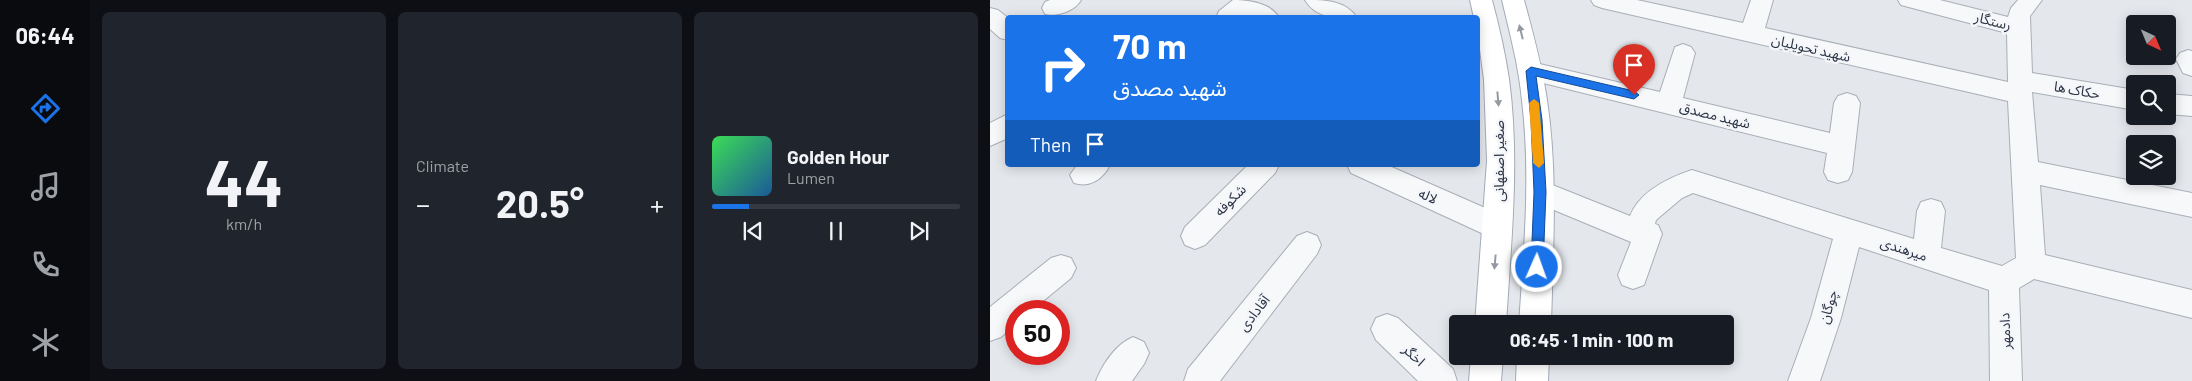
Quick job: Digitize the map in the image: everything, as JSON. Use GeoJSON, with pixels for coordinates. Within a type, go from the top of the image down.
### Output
{"type":"FeatureCollection","features":[{"type":"Feature","properties":{"kind":"main road","name":"صغیر اصفهانی"},"geometry":{"type":"LineString","coordinates":[[1481,0],[1495,63],[1500,117],[1501,176],[1491,315]]}},
{"type":"Feature","properties":{"kind":"main road"},"geometry":{"type":"LineString","coordinates":[[1513,0],[1531,71],[1536,120],[1540,192],[1535,315]]}},
{"type":"Feature","properties":{"kind":"main road"},"geometry":{"type":"LineString","coordinates":[[1485,381],[1486,365]]}},
{"type":"Feature","properties":{"kind":"main road"},"geometry":{"type":"LineString","coordinates":[[1532,381],[1533,365]]}},
{"type":"Feature","properties":{"kind":"street"},"geometry":{"type":"LineString","coordinates":[[1316,0],[1341,15]]}},
{"type":"Feature","properties":{"kind":"street","name":"شهید تحویلیان"},"geometry":{"type":"LineString","coordinates":[[1602,0],[1751,34],[2020,87]]}},
{"type":"Feature","properties":{"kind":"street"},"geometry":{"type":"LineString","coordinates":[[1751,34],[1762,0]]}},
{"type":"Feature","properties":{"kind":"street","name":"رستگار"},"geometry":{"type":"LineString","coordinates":[[1909,0],[2019,28]]}},
{"type":"Feature","properties":{"kind":"street"},"geometry":{"type":"LineString","coordinates":[[2031,0],[2019,14],[2020,87],[2031,265]]}},
{"type":"Feature","properties":{"kind":"street"},"geometry":{"type":"LineString","coordinates":[[1230,15],[1242,5],[1262,15]]}},
{"type":"Feature","properties":{"kind":"street"},"geometry":{"type":"LineString","coordinates":[[990,16],[1005,29]]}},
{"type":"Feature","properties":{"kind":"street"},"geometry":{"type":"LineString","coordinates":[[1669,103],[1683,53]]}},
{"type":"Feature","properties":{"kind":"street","name":"شهید مصدق"},"geometry":{"type":"LineString","coordinates":[[1531,71],[1841,146]]}},
{"type":"Feature","properties":{"kind":"street","name":"حکاک ها"},"geometry":{"type":"LineString","coordinates":[[2020,87],[2126,99]]}},
{"type":"Feature","properties":{"kind":"street"},"geometry":{"type":"LineString","coordinates":[[1838,172],[1847,103]]}},
{"type":"Feature","properties":{"kind":"street"},"geometry":{"type":"LineString","coordinates":[[2176,105],[2192,106]]}},
{"type":"Feature","properties":{"kind":"street"},"geometry":{"type":"LineString","coordinates":[[990,136],[1005,126]]}},
{"type":"Feature","properties":{"kind":"street","name":"شکوفه"},"geometry":{"type":"LineString","coordinates":[[1195,236],[1264,167]]}},
{"type":"Feature","properties":{"kind":"street","name":"لاله"},"geometry":{"type":"LineString","coordinates":[[1364,167],[1498,227]]}},
{"type":"Feature","properties":{"kind":"street"},"geometry":{"type":"LineString","coordinates":[[2025,171],[2192,205]]}},
{"type":"Feature","properties":{"kind":"street","name":"میرهندی"},"geometry":{"type":"LineString","coordinates":[[1638,232],[1645,213],[1672,190],[1692,181],[2004,281]]}},
{"type":"Feature","properties":{"kind":"street"},"geometry":{"type":"LineString","coordinates":[[1540,192],[1638,232],[1648,234],[1633,275]]}},
{"type":"Feature","properties":{"kind":"street"},"geometry":{"type":"LineString","coordinates":[[1926,256],[1931,211]]}},
{"type":"Feature","properties":{"kind":"street","name":"چوگان"},"geometry":{"type":"LineString","coordinates":[[1804,381],[1826,318],[1849,232]]}},
{"type":"Feature","properties":{"kind":"street","name":"آقادادی"},"geometry":{"type":"LineString","coordinates":[[1200,381],[1307,245]]}},
{"type":"Feature","properties":{"kind":"street"},"geometry":{"type":"LineString","coordinates":[[2004,281],[2031,265],[2192,304]]}},
{"type":"Feature","properties":{"kind":"street"},"geometry":{"type":"LineString","coordinates":[[990,326],[1061,268]]}},
{"type":"Feature","properties":{"kind":"street","name":"دادمهر"},"geometry":{"type":"LineString","coordinates":[[2004,281],[2006,381]]}},
{"type":"Feature","properties":{"kind":"street","name":"اخگر"},"geometry":{"type":"LineString","coordinates":[[1386,329],[1441,381]]}},
{"type":"Feature","properties":{"kind":"street"},"geometry":{"type":"LineString","coordinates":[[1112,381],[1132,353]]}},
{"type":"Feature","properties":{"kind":"slow traffic"},"geometry":{"type":"LineString","coordinates":[[1534,103],[1539,163]]}},
{"type":"Feature","properties":{"kind":"route"},"geometry":{"type":"LineString","coordinates":[[1537,267],[1540,192],[1531,71],[1634,95]]}}]}
